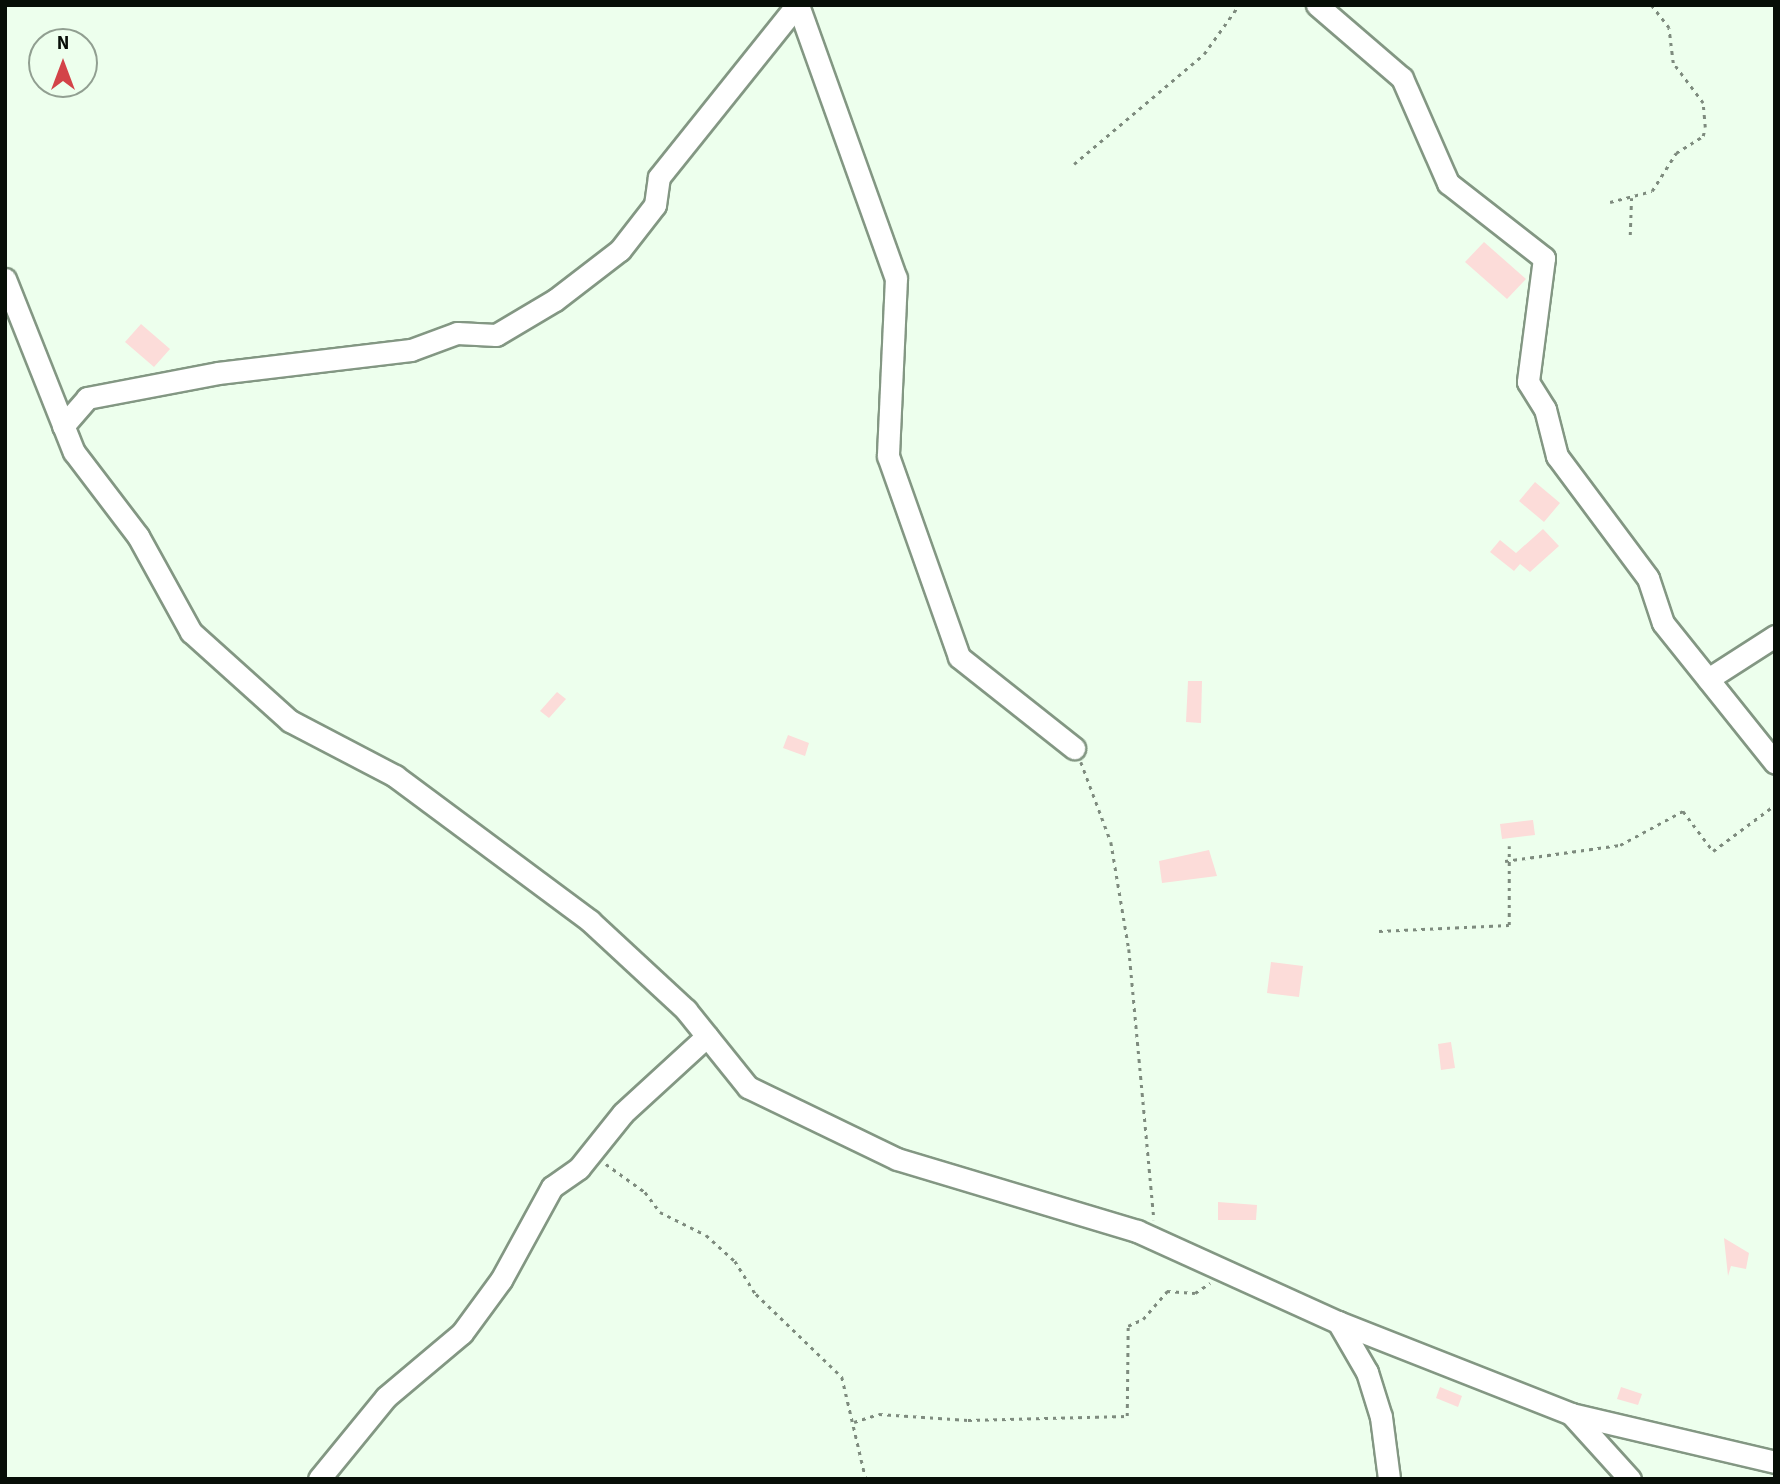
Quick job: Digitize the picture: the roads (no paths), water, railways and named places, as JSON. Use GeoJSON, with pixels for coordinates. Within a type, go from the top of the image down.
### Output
{"type":"FeatureCollection","features":[{"type":"Feature","properties":{"kind":"street"},"geometry":{"type":"LineString","coordinates":[[63,426],[87,398],[218,373],[411,350],[457,332],[496,335],[555,300],[620,250],[655,205],[659,177],[798,5]]}},
{"type":"Feature","properties":{"kind":"street"},"geometry":{"type":"LineString","coordinates":[[798,5],[897,278],[888,456],[958,657],[1074,748]]}},
{"type":"Feature","properties":{"kind":"street"},"geometry":{"type":"LineString","coordinates":[[1318,5],[1402,78],[1448,184],[1544,258],[1528,383],[1545,409],[1557,456],[1648,578],[1663,623],[1775,763]]}},
{"type":"Feature","properties":{"kind":"street"},"geometry":{"type":"LineString","coordinates":[[5,279],[63,426],[138,536],[191,632],[253,695],[395,776],[590,921],[707,1036],[748,1087],[897,1159],[1054,1201],[1156,1241],[1338,1322],[1571,1413],[1775,1462]]}},
{"type":"Feature","properties":{"kind":"street"},"geometry":{"type":"LineString","coordinates":[[1708,679],[1775,636]]}},
{"type":"Feature","properties":{"kind":"street"},"geometry":{"type":"LineString","coordinates":[[319,1479],[386,1397],[462,1333],[501,1280],[552,1186],[591,1153],[623,1113],[707,1036]]}},
{"type":"Feature","properties":{"kind":"street"},"geometry":{"type":"LineString","coordinates":[[1338,1322],[1367,1372],[1381,1417],[1389,1479]]}},
{"type":"Feature","properties":{"kind":"street"},"geometry":{"type":"LineString","coordinates":[[1571,1413],[1630,1479]]}}]}
